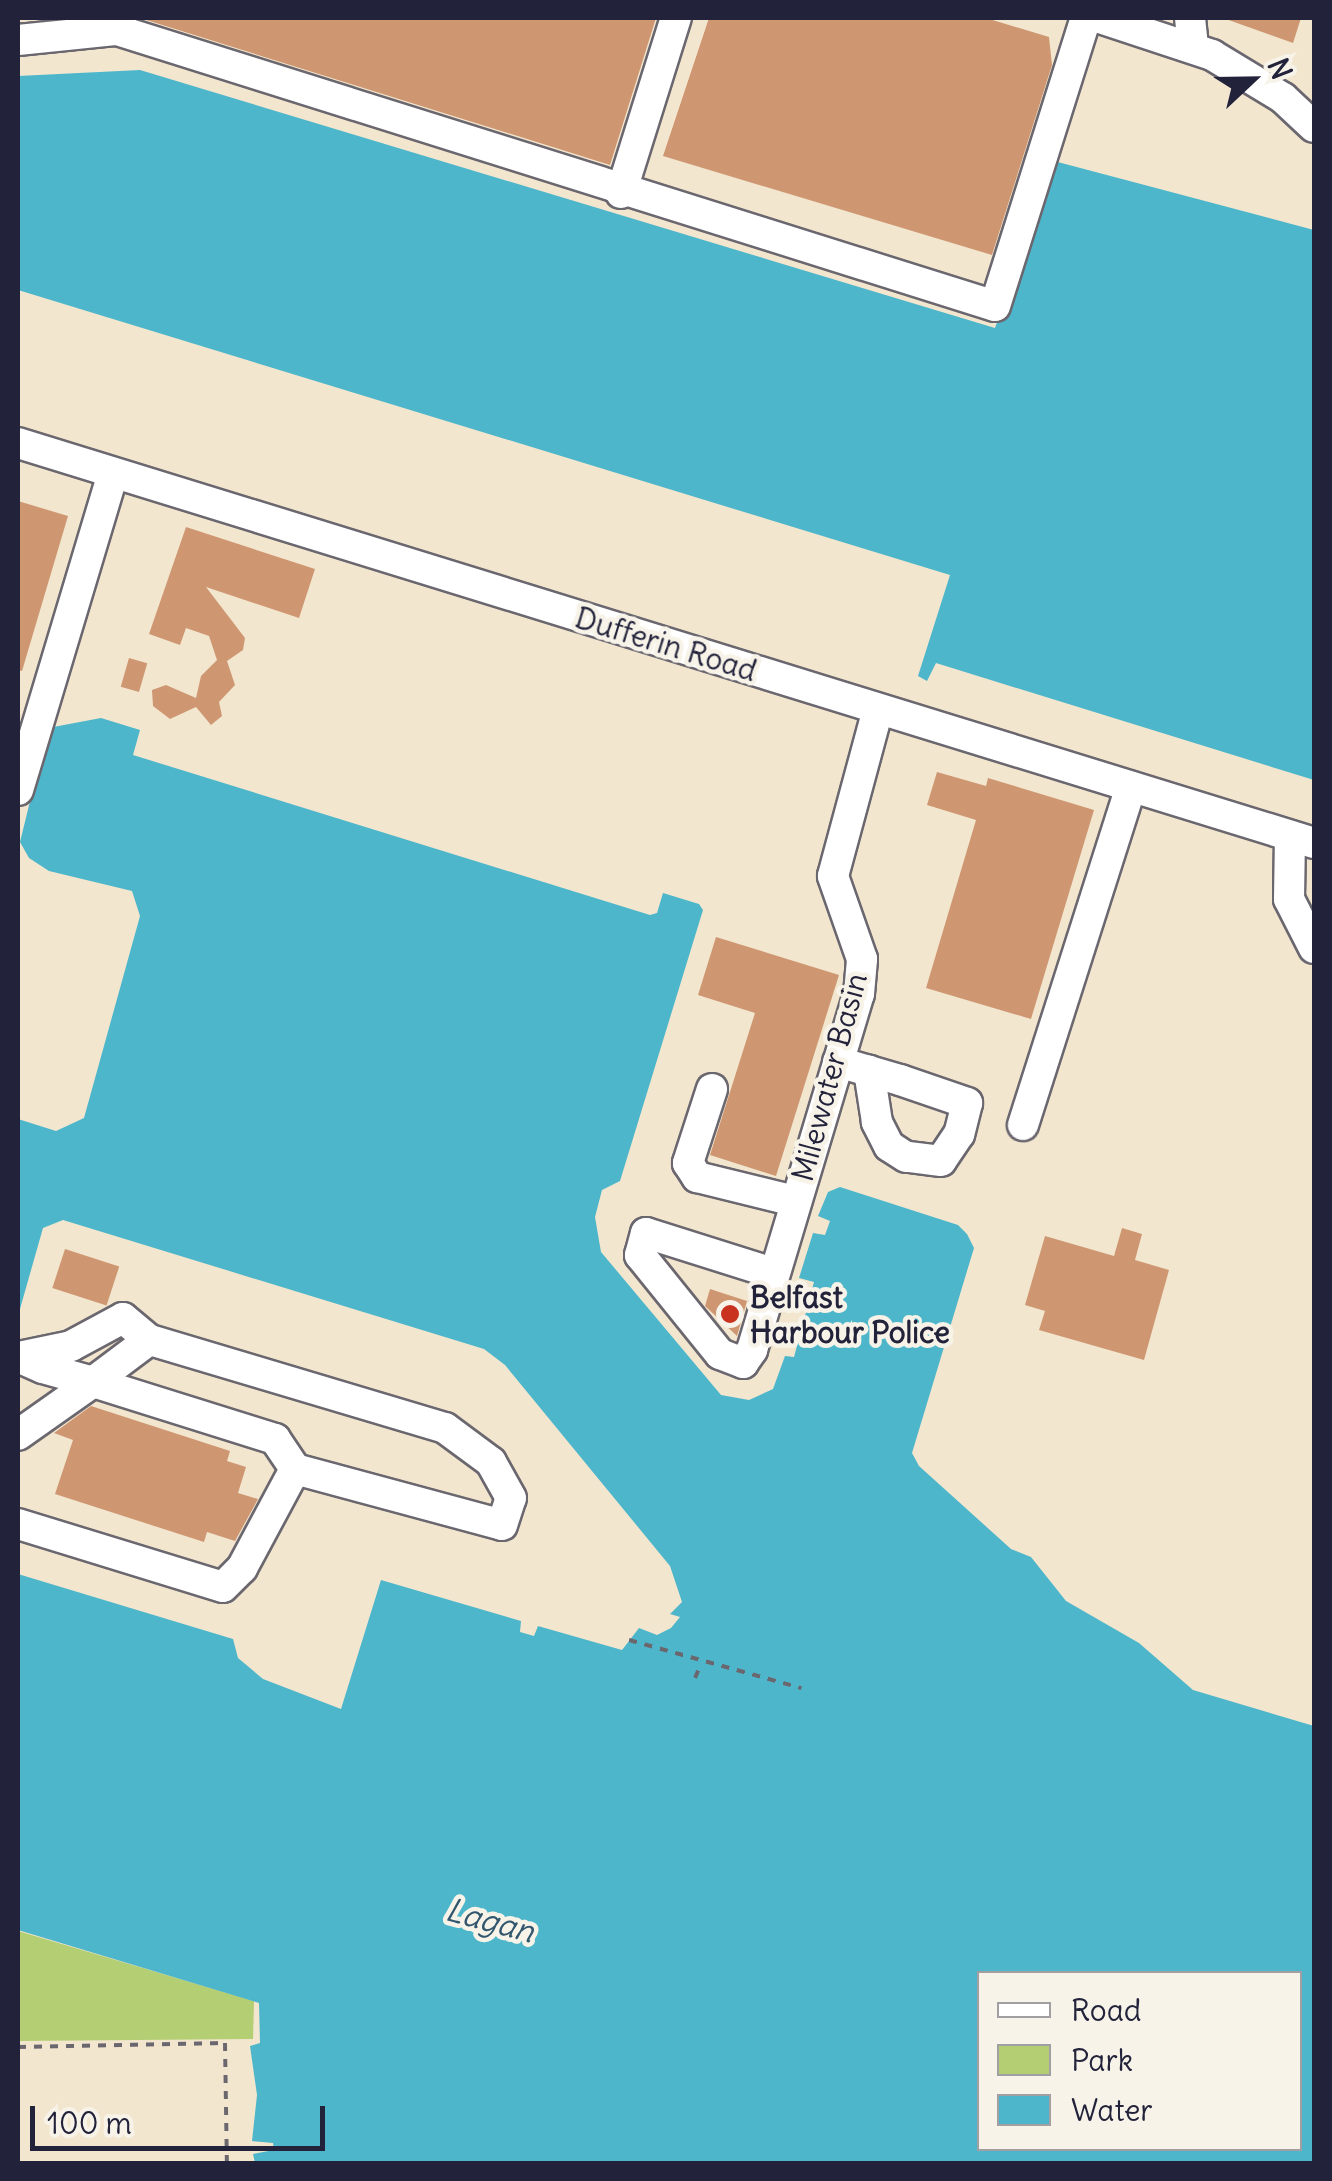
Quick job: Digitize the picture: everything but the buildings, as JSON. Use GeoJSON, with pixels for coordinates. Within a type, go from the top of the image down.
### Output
{"type":"FeatureCollection","features":[{"type":"Feature","properties":{"kind":"street"},"geometry":{"type":"LineString","coordinates":[[621,193],[676,18]]}},
{"type":"Feature","properties":{"kind":"street"},"geometry":{"type":"LineString","coordinates":[[18,40],[119,24],[621,193],[996,306],[1086,18]]}},
{"type":"Feature","properties":{"kind":"street"},"geometry":{"type":"LineString","coordinates":[[1100,18],[1191,33],[1313,123]]}},
{"type":"Feature","properties":{"kind":"street","name":"Dufferin Road"},"geometry":{"type":"LineString","coordinates":[[18,443],[1302,840]]}},
{"type":"Feature","properties":{"kind":"street"},"geometry":{"type":"LineString","coordinates":[[18,790],[24,744],[113,474]]}},
{"type":"Feature","properties":{"kind":"street","name":"Milewater Basin"},"geometry":{"type":"LineString","coordinates":[[773,1273],[646,1233],[640,1254],[720,1354],[743,1362],[752,1350],[838,1062],[862,959],[832,876],[878,709]]}},
{"type":"Feature","properties":{"kind":"street"},"geometry":{"type":"LineString","coordinates":[[1022,1124],[1130,787]]}},
{"type":"Feature","properties":{"kind":"street"},"geometry":{"type":"LineString","coordinates":[[1302,840],[1289,900],[1314,948]]}},
{"type":"Feature","properties":{"kind":"street"},"geometry":{"type":"LineString","coordinates":[[838,1062],[869,1071]]}},
{"type":"Feature","properties":{"kind":"street"},"geometry":{"type":"LineString","coordinates":[[712,1089],[688,1164],[697,1177],[795,1201]]}},
{"type":"Feature","properties":{"kind":"street"},"geometry":{"type":"LineString","coordinates":[[123,1318],[150,1340],[446,1428],[490,1462],[511,1498],[502,1525],[294,1469],[275,1440],[18,1357],[72,1346],[123,1318]]}},
{"type":"Feature","properties":{"kind":"street"},"geometry":{"type":"LineString","coordinates":[[18,1435],[150,1340]]}},
{"type":"Feature","properties":{"kind":"street"},"geometry":{"type":"LineString","coordinates":[[18,1524],[224,1587],[242,1568],[294,1469]]}},
{"type":"Feature","properties":{"kind":"path"},"geometry":{"type":"LineString","coordinates":[[629,1640],[801,1688]]}},
{"type":"Feature","properties":{"kind":"path"},"geometry":{"type":"LineString","coordinates":[[695,1678],[702,1663]]}},
{"type":"Feature","properties":{"kind":"path"},"geometry":{"type":"LineString","coordinates":[[18,2048],[225,2042],[227,2164]]}},
{"type":"Feature","properties":{"kind":"green space"},"geometry":{"type":"Polygon","coordinates":[[[18,1931],[254,2001],[253,2039],[18,2041],[18,1931]]]}},
{"type":"Feature","properties":{"kind":"water"},"geometry":{"type":"Polygon","coordinates":[[[140,70],[995,328],[1054,161],[1314,230],[1314,780],[936,663],[927,681],[918,676],[950,575],[18,290],[18,76],[140,70]]]}},
{"type":"Feature","properties":{"kind":"water","name":"Lagan"},"geometry":{"type":"Polygon","coordinates":[[[101,718],[140,730],[133,755],[650,915],[657,913],[663,893],[699,904],[703,910],[620,1181],[602,1190],[595,1217],[601,1252],[721,1395],[749,1400],[773,1389],[785,1356],[794,1357],[814,1282],[799,1278],[813,1233],[825,1235],[830,1221],[818,1216],[828,1192],[840,1187],[958,1225],[967,1234],[974,1248],[912,1453],[919,1466],[1011,1549],[1031,1557],[1066,1601],[1139,1643],[1193,1690],[1314,1726],[1314,2163],[255,2163],[253,2154],[274,2150],[273,2143],[252,2141],[257,2095],[250,2046],[260,2043],[259,2003],[18,1930],[18,1574],[233,1639],[238,1658],[263,1679],[341,1709],[381,1580],[521,1621],[520,1632],[534,1636],[538,1626],[622,1650],[639,1628],[657,1635],[671,1628],[680,1617],[670,1614],[682,1602],[670,1566],[505,1365],[484,1349],[63,1220],[43,1228],[18,1316],[18,1119],[56,1131],[84,1118],[140,916],[132,891],[49,871],[29,858],[20,842],[48,728],[101,718]]]}},
{"type":"Feature","properties":{"kind":"place","name":"Belfast Harbour Police"},"geometry":{"type":"Point","coordinates":[730,1314]}}]}
